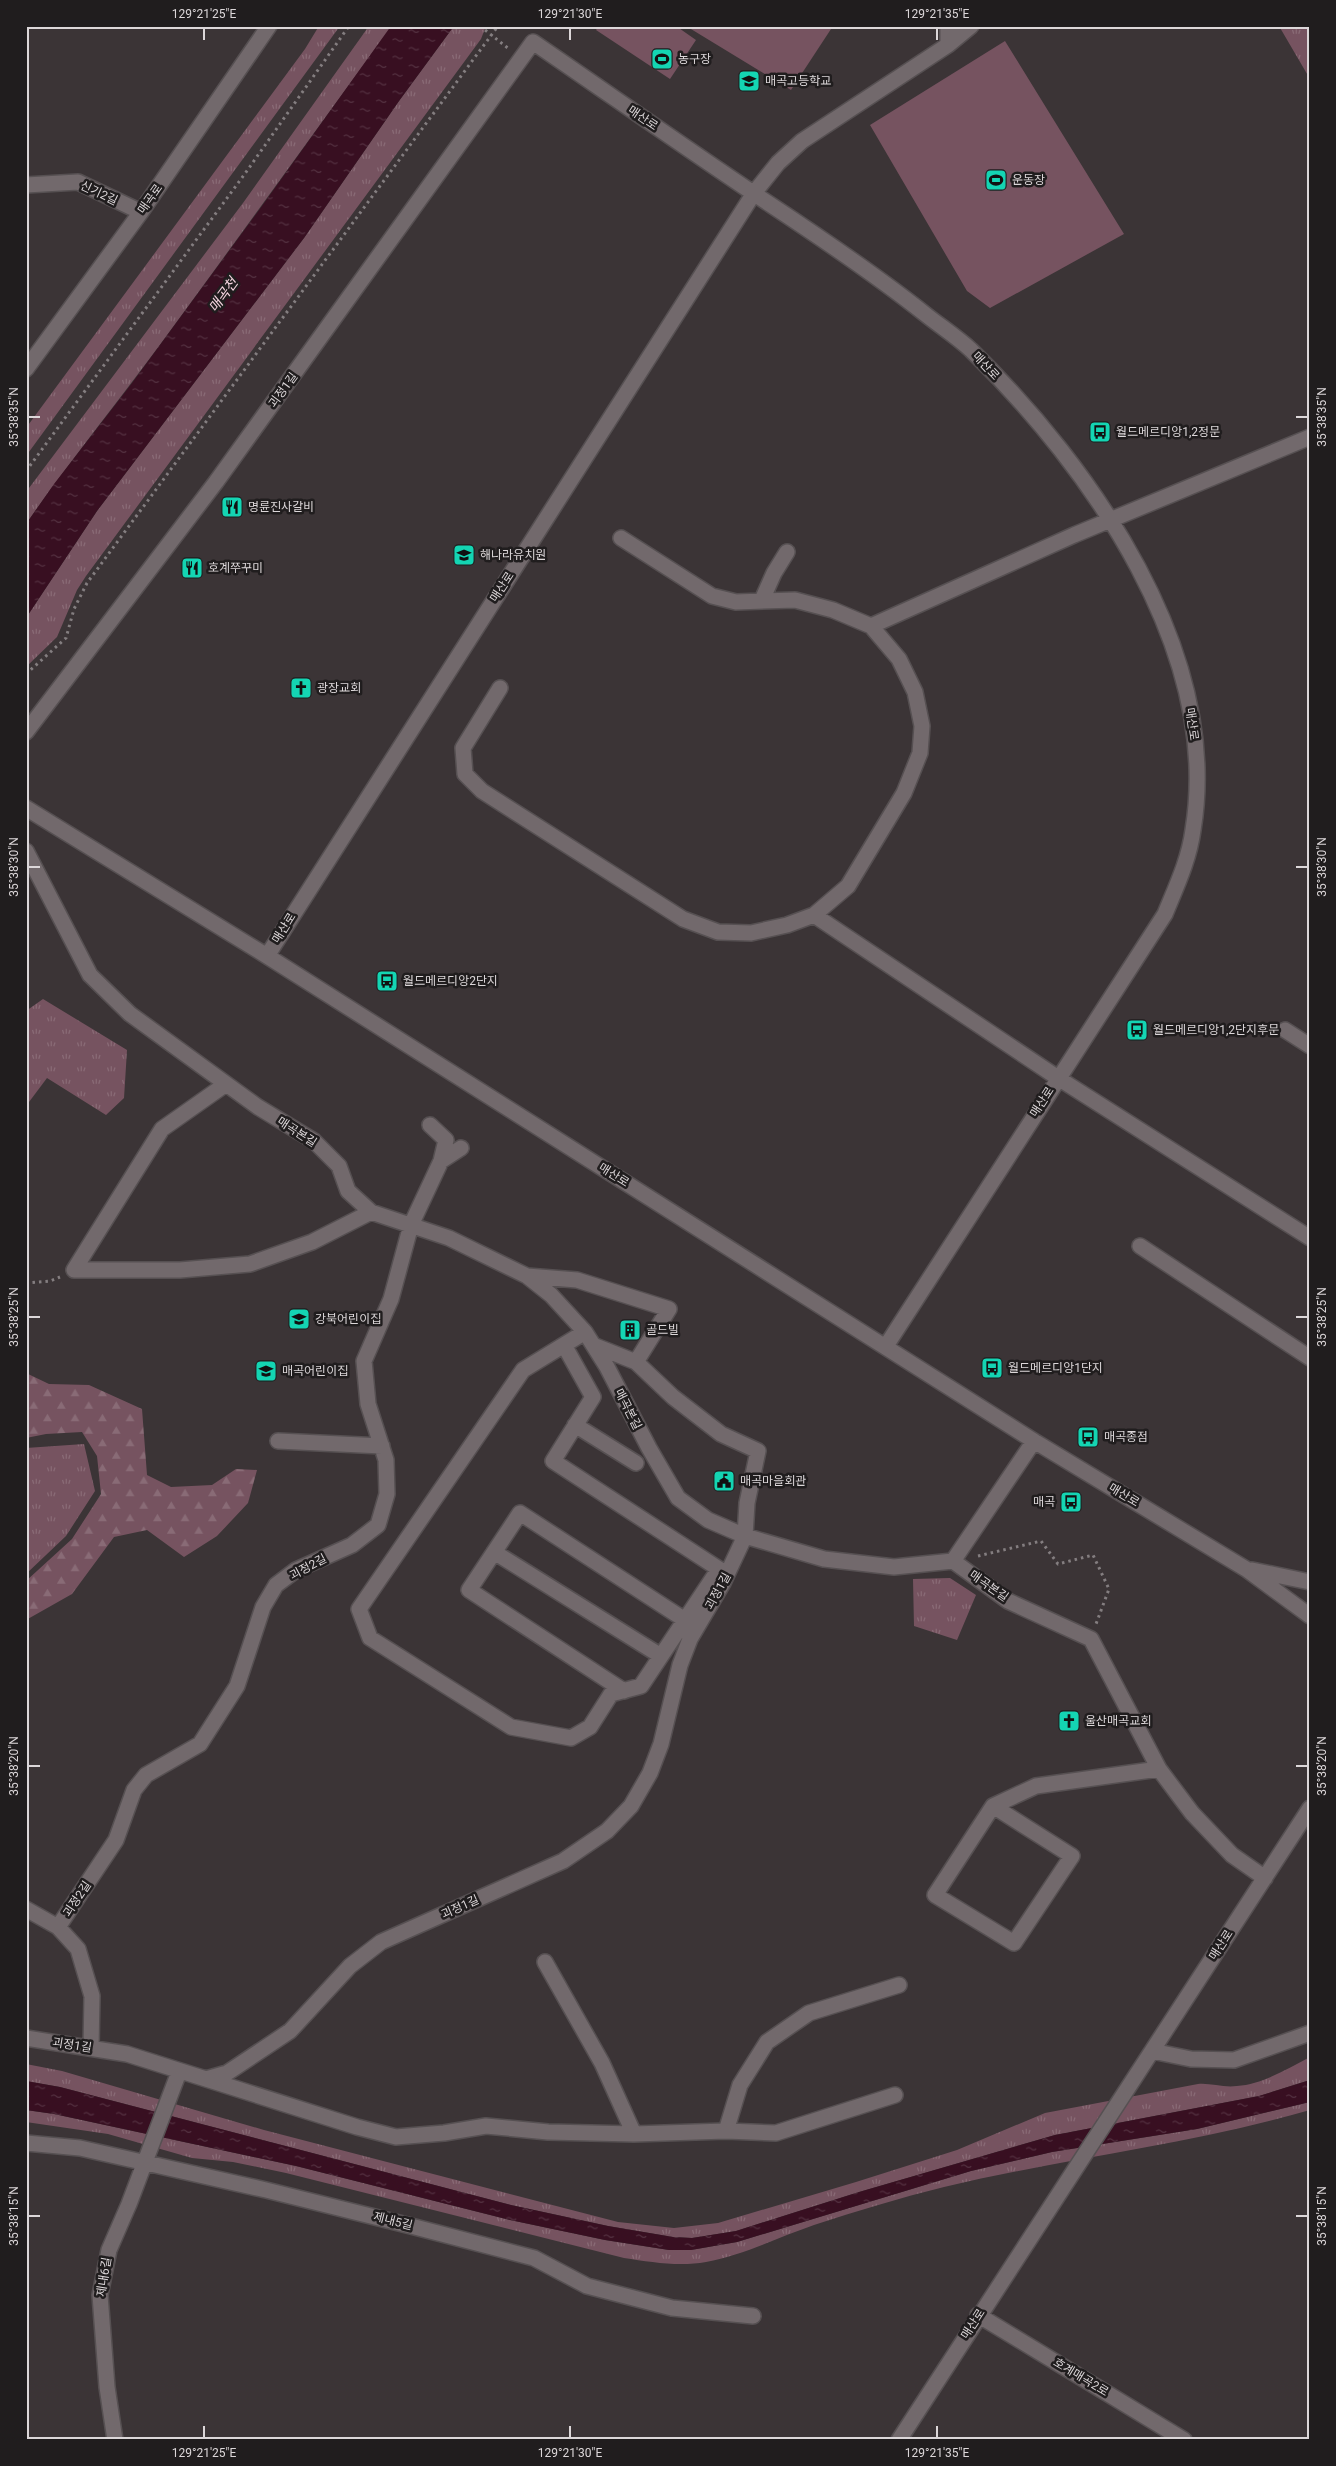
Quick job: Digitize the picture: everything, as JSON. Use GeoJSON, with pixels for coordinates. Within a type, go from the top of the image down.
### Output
{"type":"FeatureCollection","features":[{"type":"Feature","properties":{"kind":"street","name":"매곡로"},"geometry":{"type":"LineString","coordinates":[[26,369],[141,212],[270,26]]}},
{"type":"Feature","properties":{"kind":"street"},"geometry":{"type":"LineString","coordinates":[[948,26],[948,45]]}},
{"type":"Feature","properties":{"kind":"street"},"geometry":{"type":"LineString","coordinates":[[754,193],[778,163],[802,141],[948,45],[971,26]]}},
{"type":"Feature","properties":{"kind":"street","name":"매산로"},"geometry":{"type":"LineString","coordinates":[[533,42],[880,278],[970,349],[1032,415],[1080,475],[1109,520],[1147,587],[1181,668],[1194,722],[1197,781],[1193,831],[1183,871],[1165,914],[886,1346]]}},
{"type":"Feature","properties":{"kind":"street","name":"괴정1길"},"geometry":{"type":"LineString","coordinates":[[26,732],[216,482],[533,42]]}},
{"type":"Feature","properties":{"kind":"street","name":"신기2길"},"geometry":{"type":"LineString","coordinates":[[26,185],[78,182],[141,212]]}},
{"type":"Feature","properties":{"kind":"street","name":"매산로"},"geometry":{"type":"LineString","coordinates":[[266,956],[754,193]]}},
{"type":"Feature","properties":{"kind":"street"},"geometry":{"type":"LineString","coordinates":[[871,626],[1109,520],[1310,437]]}},
{"type":"Feature","properties":{"kind":"street"},"geometry":{"type":"LineString","coordinates":[[500,688],[463,748],[465,774],[482,791],[683,919],[718,932],[751,933],[787,925],[814,915],[848,886],[904,793],[920,753],[922,726],[915,692],[899,659],[871,626],[833,610],[795,600],[736,602],[712,596],[621,538]]}},
{"type":"Feature","properties":{"kind":"street"},"geometry":{"type":"LineString","coordinates":[[762,600],[774,573],[787,552]]}},
{"type":"Feature","properties":{"kind":"street","name":"매산로"},"geometry":{"type":"LineString","coordinates":[[26,808],[266,956],[1034,1441],[1246,1569],[1310,1616]]}},
{"type":"Feature","properties":{"kind":"street","name":"매곡본길"},"geometry":{"type":"LineString","coordinates":[[26,851],[90,975],[130,1014],[258,1107],[314,1141],[339,1166],[348,1191],[371,1212],[449,1238],[527,1276],[551,1295],[589,1339],[678,1498],[708,1520],[745,1536],[824,1559],[894,1567],[953,1562],[1008,1601],[1091,1640]]}},
{"type":"Feature","properties":{"kind":"street"},"geometry":{"type":"LineString","coordinates":[[814,915],[1058,1078],[1310,1238]]}},
{"type":"Feature","properties":{"kind":"street"},"geometry":{"type":"LineString","coordinates":[[1285,1030],[1310,1046]]}},
{"type":"Feature","properties":{"kind":"street"},"geometry":{"type":"LineString","coordinates":[[74,1270],[162,1129],[226,1084]]}},
{"type":"Feature","properties":{"kind":"street"},"geometry":{"type":"LineString","coordinates":[[430,1125],[446,1140],[442,1161]]}},
{"type":"Feature","properties":{"kind":"street"},"geometry":{"type":"LineString","coordinates":[[442,1161],[461,1148]]}},
{"type":"Feature","properties":{"kind":"street","name":"괴정2길"},"geometry":{"type":"LineString","coordinates":[[58,1927],[116,1840],[134,1790],[146,1775],[200,1744],[237,1686],[263,1607],[276,1585],[296,1570],[352,1545],[378,1525],[387,1494],[386,1460],[368,1404],[364,1361],[391,1299],[411,1226],[442,1161]]}},
{"type":"Feature","properties":{"kind":"street"},"geometry":{"type":"LineString","coordinates":[[74,1270],[180,1270],[250,1264],[312,1242],[371,1212]]}},
{"type":"Feature","properties":{"kind":"street"},"geometry":{"type":"LineString","coordinates":[[1140,1246],[1310,1358]]}},
{"type":"Feature","properties":{"kind":"street"},"geometry":{"type":"LineString","coordinates":[[527,1276],[577,1280],[670,1309],[636,1362]]}},
{"type":"Feature","properties":{"kind":"street"},"geometry":{"type":"LineString","coordinates":[[564,1345],[593,1397],[553,1462],[719,1569],[641,1686],[610,1694],[590,1727],[571,1738],[511,1727],[370,1638],[359,1609],[523,1370],[564,1345],[589,1339],[636,1362],[673,1397],[721,1434],[758,1451],[747,1502],[745,1536]]}},
{"type":"Feature","properties":{"kind":"street"},"geometry":{"type":"LineString","coordinates":[[575,1425],[636,1463]]}},
{"type":"Feature","properties":{"kind":"street"},"geometry":{"type":"LineString","coordinates":[[278,1441],[382,1446]]}},
{"type":"Feature","properties":{"kind":"street"},"geometry":{"type":"LineString","coordinates":[[953,1562],[1034,1441]]}},
{"type":"Feature","properties":{"kind":"street"},"geometry":{"type":"LineString","coordinates":[[624,1691],[470,1590],[520,1513],[685,1620]]}},
{"type":"Feature","properties":{"kind":"street","name":"괴정1길"},"geometry":{"type":"LineString","coordinates":[[26,2038],[127,2054],[206,2079],[228,2072],[290,2031],[350,1966],[381,1942],[563,1861],[607,1831],[631,1806],[650,1773],[661,1744],[675,1683],[686,1648],[723,1584],[745,1536]]}},
{"type":"Feature","properties":{"kind":"street"},"geometry":{"type":"LineString","coordinates":[[494,1552],[661,1656]]}},
{"type":"Feature","properties":{"kind":"street"},"geometry":{"type":"LineString","coordinates":[[1246,1569],[1310,1582]]}},
{"type":"Feature","properties":{"kind":"street"},"geometry":{"type":"LineString","coordinates":[[1091,1640],[1159,1769],[1192,1813],[1232,1855],[1265,1878]]}},
{"type":"Feature","properties":{"kind":"street"},"geometry":{"type":"LineString","coordinates":[[993,1806],[1072,1856],[1014,1943],[935,1895],[993,1806],[1036,1786],[1159,1769]]}},
{"type":"Feature","properties":{"kind":"street","name":"매산로"},"geometry":{"type":"LineString","coordinates":[[899,2440],[978,2315],[1050,2210],[1310,1808]]}},
{"type":"Feature","properties":{"kind":"street"},"geometry":{"type":"LineString","coordinates":[[26,1909],[58,1927],[78,1949],[92,1996],[91,2048]]}},
{"type":"Feature","properties":{"kind":"street"},"geometry":{"type":"LineString","coordinates":[[545,1962],[602,2062],[634,2134]]}},
{"type":"Feature","properties":{"kind":"street"},"geometry":{"type":"LineString","coordinates":[[726,2131],[740,2086],[768,2042],[809,2013],[899,1986]]}},
{"type":"Feature","properties":{"kind":"street"},"geometry":{"type":"LineString","coordinates":[[1152,2051],[1191,2059],[1234,2060],[1310,2033]]}},
{"type":"Feature","properties":{"kind":"street","name":"제내6길"},"geometry":{"type":"LineString","coordinates":[[115,2440],[107,2387],[100,2295],[109,2250],[129,2204],[179,2072]]}},
{"type":"Feature","properties":{"kind":"street"},"geometry":{"type":"LineString","coordinates":[[206,2079],[357,2127],[396,2137],[444,2133],[486,2126],[548,2132],[634,2134],[726,2131],[776,2133],[895,2095]]}},
{"type":"Feature","properties":{"kind":"street","name":"제내5길"},"geometry":{"type":"LineString","coordinates":[[26,2143],[146,2157],[534,2258],[586,2286],[672,2308],[754,2316]]}},
{"type":"Feature","properties":{"kind":"street","name":"호계매곡2로"},"geometry":{"type":"LineString","coordinates":[[978,2315],[1184,2440]]}},
{"type":"Feature","properties":{"kind":"path"},"geometry":{"type":"LineString","coordinates":[[26,471],[244,175],[349,26]]}},
{"type":"Feature","properties":{"kind":"path"},"geometry":{"type":"LineString","coordinates":[[480,26],[513,52]]}},
{"type":"Feature","properties":{"kind":"path"},"geometry":{"type":"LineString","coordinates":[[26,674],[66,638],[74,609],[87,583],[498,26]]}},
{"type":"Feature","properties":{"kind":"path"},"geometry":{"type":"LineString","coordinates":[[26,1283],[50,1282],[74,1270]]}},
{"type":"Feature","properties":{"kind":"path"},"geometry":{"type":"LineString","coordinates":[[953,1562],[1041,1541],[1058,1564],[1093,1555],[1109,1589],[1091,1640]]}},
{"type":"Feature","properties":{"kind":"green space"},"geometry":{"type":"Polygon","coordinates":[[[319,26],[340,26],[26,456],[26,428],[305,49],[319,26]]]}},
{"type":"Feature","properties":{"kind":"green space"},"geometry":{"type":"Polygon","coordinates":[[[369,26],[392,26],[162,342],[26,524],[26,492],[243,203],[369,26]]]}},
{"type":"Feature","properties":{"kind":"green space"},"geometry":{"type":"Polygon","coordinates":[[[454,26],[486,26],[481,39],[86,576],[77,590],[57,637],[26,667],[26,618],[97,511],[304,238],[399,101],[454,26]]]}},
{"type":"Feature","properties":{"kind":"green space","name":"농구장"},"geometry":{"type":"Polygon","coordinates":[[[599,26],[676,26],[696,40],[670,79],[596,30],[599,26]]]}},
{"type":"Feature","properties":{"kind":"green space"},"geometry":{"type":"Polygon","coordinates":[[[686,26],[833,26],[791,90],[686,26]]]}},
{"type":"Feature","properties":{"kind":"green space"},"geometry":{"type":"Polygon","coordinates":[[[1279,26],[1310,26],[1310,79],[1279,26]]]}},
{"type":"Feature","properties":{"kind":"green space","name":"운동장"},"geometry":{"type":"Polygon","coordinates":[[[1005,41],[1124,234],[990,308],[967,291],[870,125],[1005,41]]]}},
{"type":"Feature","properties":{"kind":"green space"},"geometry":{"type":"Polygon","coordinates":[[[43,999],[127,1050],[124,1098],[106,1115],[47,1078],[26,1106],[26,1011],[43,999]]]}},
{"type":"Feature","properties":{"kind":"green space"},"geometry":{"type":"Polygon","coordinates":[[[26,1373],[49,1384],[89,1385],[142,1409],[147,1475],[171,1487],[212,1485],[236,1469],[257,1470],[248,1503],[217,1536],[184,1557],[147,1530],[114,1537],[72,1594],[26,1620],[26,1581],[72,1539],[101,1494],[97,1456],[82,1432],[46,1434],[26,1438],[26,1373]]]}},
{"type":"Feature","properties":{"kind":"green space"},"geometry":{"type":"Polygon","coordinates":[[[84,1444],[95,1491],[66,1536],[26,1574],[26,1448],[84,1444]]]}},
{"type":"Feature","properties":{"kind":"green space"},"geometry":{"type":"Polygon","coordinates":[[[950,1578],[976,1595],[957,1640],[914,1626],[913,1579],[950,1578]]]}},
{"type":"Feature","properties":{"kind":"green space"},"geometry":{"type":"Polygon","coordinates":[[[1310,2057],[1310,2080],[1259,2096],[1055,2135],[859,2192],[736,2231],[692,2238],[673,2237],[608,2226],[511,2205],[60,2087],[26,2081],[26,2064],[62,2071],[264,2130],[618,2222],[674,2228],[718,2223],[856,2182],[957,2150],[1045,2113],[1198,2084],[1247,2085],[1275,2075],[1310,2057]]]}},
{"type":"Feature","properties":{"kind":"green space"},"geometry":{"type":"Polygon","coordinates":[[[1310,2102],[1310,2110],[1219,2133],[1035,2168],[928,2191],[814,2225],[734,2255],[706,2262],[686,2264],[624,2258],[286,2173],[233,2162],[192,2158],[108,2134],[26,2122],[26,2110],[54,2114],[296,2166],[510,2220],[605,2240],[669,2250],[691,2250],[737,2242],[971,2171],[1052,2152],[1197,2129],[1310,2102]]]}},
{"type":"Feature","properties":{"kind":"water","name":"매곡천"},"geometry":{"type":"Polygon","coordinates":[[[391,26],[454,26],[399,101],[304,238],[97,511],[26,618],[26,524],[259,210],[391,26]]]}},
{"type":"Feature","properties":{"kind":"water"},"geometry":{"type":"Polygon","coordinates":[[[1310,2080],[1310,2102],[1197,2129],[1052,2152],[971,2171],[737,2242],[691,2250],[669,2250],[605,2240],[510,2220],[296,2166],[54,2114],[26,2110],[26,2081],[60,2087],[511,2205],[608,2226],[673,2237],[692,2238],[736,2231],[859,2192],[1055,2135],[1259,2096],[1310,2080]]]}},
{"type":"Feature","properties":{"kind":"place","name":"농구장"},"geometry":{"type":"Point","coordinates":[662,59]}},
{"type":"Feature","properties":{"kind":"place","name":"매곡고등학교"},"geometry":{"type":"Point","coordinates":[749,81]}},
{"type":"Feature","properties":{"kind":"place","name":"운동장"},"geometry":{"type":"Point","coordinates":[996,180]}},
{"type":"Feature","properties":{"kind":"place","name":"월드메르디앙1,2정문"},"geometry":{"type":"Point","coordinates":[1100,432]}},
{"type":"Feature","properties":{"kind":"place","name":"명륜진사갈비"},"geometry":{"type":"Point","coordinates":[232,507]}},
{"type":"Feature","properties":{"kind":"place","name":"해나라유치원"},"geometry":{"type":"Point","coordinates":[464,555]}},
{"type":"Feature","properties":{"kind":"place","name":"호계쭈꾸미"},"geometry":{"type":"Point","coordinates":[192,568]}},
{"type":"Feature","properties":{"kind":"place","name":"광장교회"},"geometry":{"type":"Point","coordinates":[301,688]}},
{"type":"Feature","properties":{"kind":"place","name":"월드메르디앙2단지"},"geometry":{"type":"Point","coordinates":[387,981]}},
{"type":"Feature","properties":{"kind":"place","name":"월드메르디앙1,2단지후문"},"geometry":{"type":"Point","coordinates":[1137,1030]}},
{"type":"Feature","properties":{"kind":"place","name":"강북어린이집"},"geometry":{"type":"Point","coordinates":[299,1319]}},
{"type":"Feature","properties":{"kind":"place","name":"골드빌"},"geometry":{"type":"Point","coordinates":[630,1330]}},
{"type":"Feature","properties":{"kind":"place","name":"월드메르디앙1단지"},"geometry":{"type":"Point","coordinates":[992,1368]}},
{"type":"Feature","properties":{"kind":"place","name":"매곡어린이집"},"geometry":{"type":"Point","coordinates":[266,1371]}},
{"type":"Feature","properties":{"kind":"place","name":"매곡종점"},"geometry":{"type":"Point","coordinates":[1088,1437]}},
{"type":"Feature","properties":{"kind":"place","name":"매곡마을회관"},"geometry":{"type":"Point","coordinates":[724,1481]}},
{"type":"Feature","properties":{"kind":"place","name":"매곡"},"geometry":{"type":"Point","coordinates":[1071,1502]}},
{"type":"Feature","properties":{"kind":"place","name":"울산매곡교회"},"geometry":{"type":"Point","coordinates":[1069,1721]}}]}
